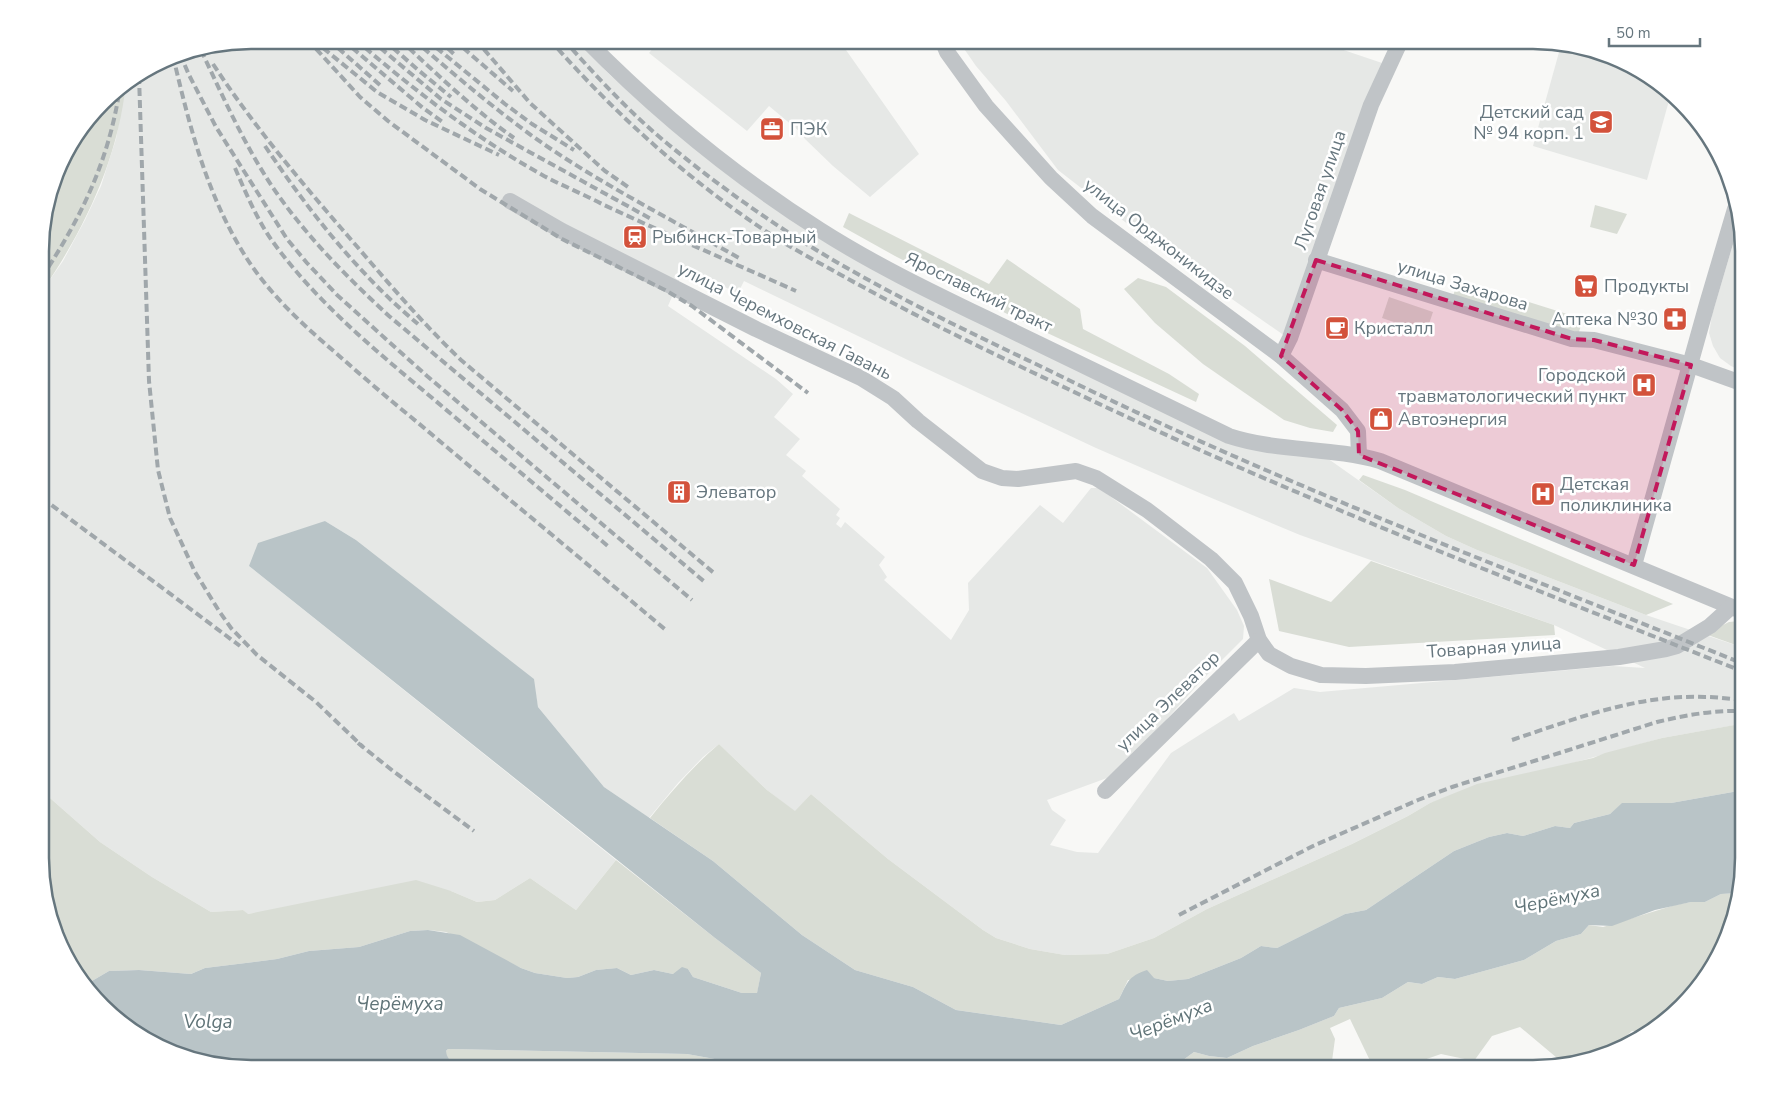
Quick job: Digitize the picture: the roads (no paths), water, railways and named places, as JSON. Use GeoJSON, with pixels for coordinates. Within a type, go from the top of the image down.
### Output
{"type":"FeatureCollection","features":[{"type":"Feature","properties":{"kind":"street","name":"Ярославский тракт"},"geometry":{"type":"LineString","coordinates":[[595,49],[650,101],[747,179],[820,230],[897,274],[1229,436],[1241,440],[1284,447],[1359,455],[1380,461],[1634,566]]}},
{"type":"Feature","properties":{"kind":"street","name":"улица Орджоникидзе"},"geometry":{"type":"LineString","coordinates":[[946,49],[986,106],[1051,178],[1085,209],[1131,246],[1281,356],[1342,410],[1358,431],[1359,455]]}},
{"type":"Feature","properties":{"kind":"street","name":"Луговая улица"},"geometry":{"type":"LineString","coordinates":[[1281,356],[1290,338],[1371,105],[1397,49]]}},
{"type":"Feature","properties":{"kind":"street","name":"улица Черемховская Гавань"},"geometry":{"type":"LineString","coordinates":[[510,200],[562,231],[756,329],[861,378],[893,398],[918,421],[982,471],[1002,478],[1018,479],[1076,471],[1096,478],[1147,510],[1211,559],[1234,583],[1251,616],[1259,640]]}},
{"type":"Feature","properties":{"kind":"street"},"geometry":{"type":"LineString","coordinates":[[1732,218],[1634,566],[1735,609]]}},
{"type":"Feature","properties":{"kind":"street","name":"улица Захарова"},"geometry":{"type":"LineString","coordinates":[[1316,260],[1572,339],[1594,340],[1691,365],[1735,381]]}},
{"type":"Feature","properties":{"kind":"street","name":"Товарная улица"},"geometry":{"type":"LineString","coordinates":[[1259,640],[1269,654],[1291,666],[1321,676],[1455,672],[1588,660],[1666,649],[1677,646],[1735,611]]}},
{"type":"Feature","properties":{"kind":"street","name":"улица Элеватор"},"geometry":{"type":"LineString","coordinates":[[1105,791],[1259,640]]}},
{"type":"Feature","properties":{"kind":"water","name":"Черёмуха"},"geometry":{"type":"Polygon","coordinates":[[[325,521],[356,540],[534,679],[538,707],[604,787],[713,861],[802,935],[855,970],[913,987],[956,1010],[1061,1025],[1119,999],[1129,981],[1135,975],[1147,970],[1154,978],[1168,981],[1188,979],[1241,958],[1261,946],[1277,948],[1345,914],[1366,910],[1454,851],[1489,837],[1507,833],[1523,836],[1555,826],[1570,828],[1574,823],[1610,814],[1622,803],[1671,803],[1735,792],[1735,871],[1732,893],[1721,894],[1705,902],[1691,902],[1655,910],[1612,926],[1589,925],[1581,934],[1556,941],[1524,960],[1455,979],[1438,977],[1422,984],[1408,982],[1382,998],[1339,1008],[1334,1016],[1253,1046],[1227,1058],[1194,1052],[1183,1060],[720,1060],[687,1054],[448,1049],[446,1051],[448,1057],[452,1060],[238,1060],[186,1050],[139,1026],[108,1001],[91,981],[109,971],[139,970],[191,974],[205,968],[277,959],[309,951],[359,947],[410,931],[428,930],[460,935],[521,968],[535,973],[567,978],[578,977],[596,970],[617,968],[631,975],[654,970],[673,974],[682,967],[688,969],[693,977],[742,993],[757,993],[761,973],[249,566],[258,543],[325,521]]]}},
{"type":"Feature","properties":{"kind":"railway"},"geometry":{"type":"LineString","coordinates":[[316,49],[360,97],[388,121],[480,189],[562,239],[665,290],[692,306],[808,393]]}},
{"type":"Feature","properties":{"kind":"railway"},"geometry":{"type":"LineString","coordinates":[[324,49],[377,92],[425,120],[499,155]]}},
{"type":"Feature","properties":{"kind":"railway"},"geometry":{"type":"LineString","coordinates":[[339,49],[381,86]]}},
{"type":"Feature","properties":{"kind":"railway"},"geometry":{"type":"LineString","coordinates":[[354,49],[423,108],[444,123]]}},
{"type":"Feature","properties":{"kind":"railway"},"geometry":{"type":"LineString","coordinates":[[367,49],[470,130],[544,176],[796,291]]}},
{"type":"Feature","properties":{"kind":"railway"},"geometry":{"type":"LineString","coordinates":[[382,49],[441,99],[486,128],[653,220]]}},
{"type":"Feature","properties":{"kind":"railway"},"geometry":{"type":"LineString","coordinates":[[394,49],[451,97]]}},
{"type":"Feature","properties":{"kind":"railway"},"geometry":{"type":"LineString","coordinates":[[410,49],[470,103],[514,138]]}},
{"type":"Feature","properties":{"kind":"railway"},"geometry":{"type":"LineString","coordinates":[[425,49],[494,107],[545,145],[616,189],[739,258]]}},
{"type":"Feature","properties":{"kind":"railway"},"geometry":{"type":"LineString","coordinates":[[438,49],[505,104],[532,124],[574,150]]}},
{"type":"Feature","properties":{"kind":"railway"},"geometry":{"type":"LineString","coordinates":[[449,49],[455,55]]}},
{"type":"Feature","properties":{"kind":"railway"},"geometry":{"type":"LineString","coordinates":[[464,49],[513,91]]}},
{"type":"Feature","properties":{"kind":"railway"},"geometry":{"type":"LineString","coordinates":[[484,49],[530,103],[605,171],[631,189]]}},
{"type":"Feature","properties":{"kind":"railway"},"geometry":{"type":"LineString","coordinates":[[558,49],[627,120],[710,191],[779,240],[897,305],[1039,375],[1235,465],[1488,571],[1735,668]]}},
{"type":"Feature","properties":{"kind":"railway"},"geometry":{"type":"LineString","coordinates":[[572,49],[641,121],[712,179],[756,211],[801,240],[895,294],[967,331],[1126,407],[1300,485],[1477,558],[1735,660]]}},
{"type":"Feature","properties":{"kind":"railway"},"geometry":{"type":"LineString","coordinates":[[203,55],[256,161],[290,212],[330,258],[389,316],[706,583]]}},
{"type":"Feature","properties":{"kind":"railway"},"geometry":{"type":"LineString","coordinates":[[183,60],[216,127],[287,239],[337,295],[427,376],[692,600]]}},
{"type":"Feature","properties":{"kind":"railway"},"geometry":{"type":"LineString","coordinates":[[175,64],[192,132],[219,207],[244,254],[275,295],[311,331],[367,380],[667,631]]}},
{"type":"Feature","properties":{"kind":"railway"},"geometry":{"type":"LineString","coordinates":[[213,64],[258,128],[291,169],[414,312],[445,344],[461,360],[714,573]]}},
{"type":"Feature","properties":{"kind":"railway"},"geometry":{"type":"LineString","coordinates":[[139,83],[149,381],[158,470],[170,518],[195,572],[231,628],[257,655],[316,702],[363,747]]}},
{"type":"Feature","properties":{"kind":"railway"},"geometry":{"type":"LineString","coordinates":[[49,266],[70,232],[92,187],[109,139],[118,99]]}},
{"type":"Feature","properties":{"kind":"railway"},"geometry":{"type":"LineString","coordinates":[[265,146],[299,194],[336,241],[375,284],[418,324]]}},
{"type":"Feature","properties":{"kind":"railway"},"geometry":{"type":"LineString","coordinates":[[235,168],[267,234],[291,266],[332,310],[399,370],[609,547]]}},
{"type":"Feature","properties":{"kind":"railway"},"geometry":{"type":"LineString","coordinates":[[49,503],[240,646]]}},
{"type":"Feature","properties":{"kind":"railway"},"geometry":{"type":"LineString","coordinates":[[1512,740],[1583,716],[1631,704],[1680,697],[1735,699]]}},
{"type":"Feature","properties":{"kind":"railway"},"geometry":{"type":"LineString","coordinates":[[1179,915],[1313,846],[1452,787],[1657,722],[1700,714],[1735,711]]}},
{"type":"Feature","properties":{"kind":"railway"},"geometry":{"type":"LineString","coordinates":[[358,743],[474,831]]}},
{"type":"Feature","properties":{"kind":"place","name":"Детский сад № 94 корп. 1"},"geometry":{"type":"Point","coordinates":[1601,122]}},
{"type":"Feature","properties":{"kind":"place","name":"ПЭК"},"geometry":{"type":"Point","coordinates":[772,129]}},
{"type":"Feature","properties":{"kind":"place","name":"Рыбинск-Товарный"},"geometry":{"type":"Point","coordinates":[635,237]}},
{"type":"Feature","properties":{"kind":"place","name":"Продукты"},"geometry":{"type":"Point","coordinates":[1586,286]}},
{"type":"Feature","properties":{"kind":"place","name":"Аптека №30"},"geometry":{"type":"Point","coordinates":[1675,319]}},
{"type":"Feature","properties":{"kind":"place","name":"Кристалл"},"geometry":{"type":"Point","coordinates":[1337,328]}},
{"type":"Feature","properties":{"kind":"place","name":"Городской травматологический пункт"},"geometry":{"type":"Point","coordinates":[1644,385]}},
{"type":"Feature","properties":{"kind":"place","name":"Автоэнергия"},"geometry":{"type":"Point","coordinates":[1381,419]}},
{"type":"Feature","properties":{"kind":"place","name":"Элеватор"},"geometry":{"type":"Point","coordinates":[679,492]}},
{"type":"Feature","properties":{"kind":"place","name":"Детская поликлиника"},"geometry":{"type":"Point","coordinates":[1543,494]}},
{"type":"Feature","properties":{"kind":"water label","name":"Volga"},"geometry":{"type":"Point","coordinates":[208,1022]}}]}
